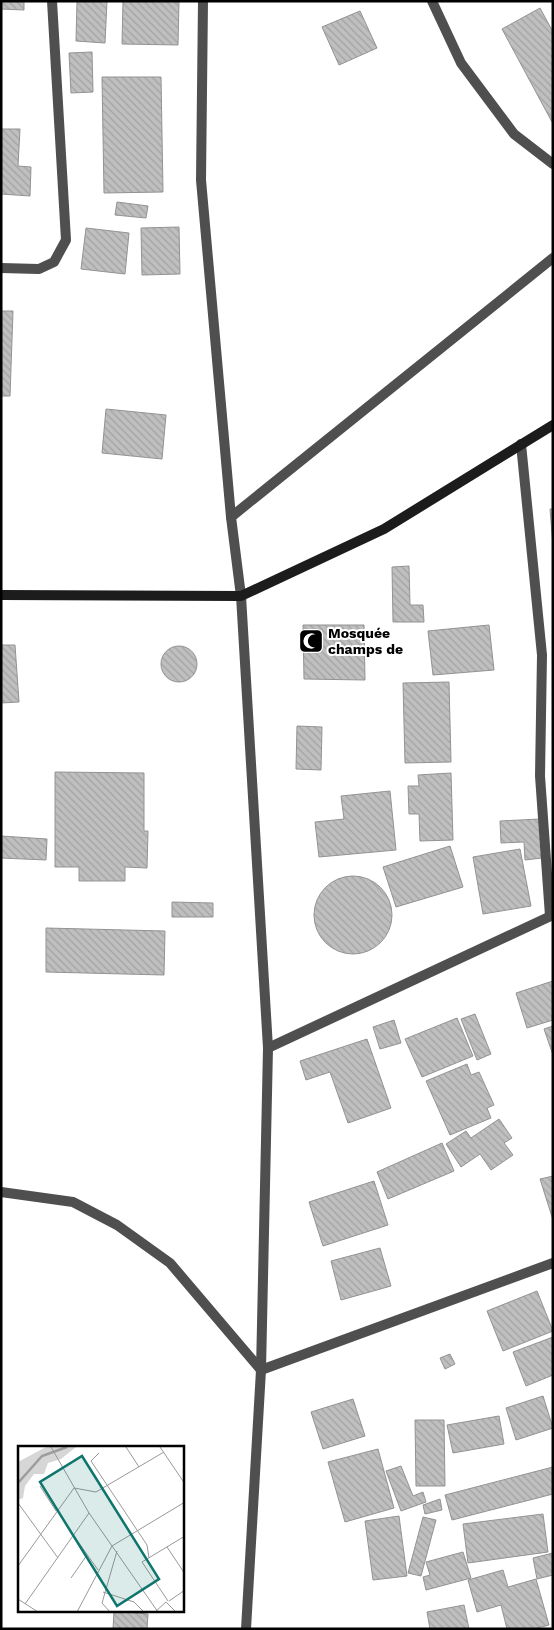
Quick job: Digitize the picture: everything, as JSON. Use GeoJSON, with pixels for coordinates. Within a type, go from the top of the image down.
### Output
{"type":"FeatureCollection","features":[{"type":"Feature","properties":{"kind":"street"},"geometry":{"type":"LineString","coordinates":[[1,268],[39,269],[54,262],[66,240],[52,1]]}},
{"type":"Feature","properties":{"kind":"street"},"geometry":{"type":"LineString","coordinates":[[204,1],[201,180],[231,517],[242,596],[268,1048],[261,1370],[246,1629]]}},
{"type":"Feature","properties":{"kind":"street"},"geometry":{"type":"LineString","coordinates":[[432,1],[461,63],[514,134],[553,164]]}},
{"type":"Feature","properties":{"kind":"street"},"geometry":{"type":"LineString","coordinates":[[231,517],[553,258]]}},
{"type":"Feature","properties":{"kind":"street"},"geometry":{"type":"LineString","coordinates":[[1,595],[242,596],[384,529],[553,425]]}},
{"type":"Feature","properties":{"kind":"street"},"geometry":{"type":"LineString","coordinates":[[268,1048],[552,916],[540,776],[542,654],[521,444]]}},
{"type":"Feature","properties":{"kind":"street"},"geometry":{"type":"LineString","coordinates":[[542,654],[553,650]]}},
{"type":"Feature","properties":{"kind":"street"},"geometry":{"type":"LineString","coordinates":[[1,1192],[73,1202],[117,1225],[170,1263],[261,1370]]}},
{"type":"Feature","properties":{"kind":"street"},"geometry":{"type":"LineString","coordinates":[[261,1370],[553,1263]]}},
{"type":"Feature","properties":{"kind":"building"},"geometry":{"type":"Polygon","coordinates":[[[1,1],[24,1],[24,10],[1,9],[1,1]]]}},
{"type":"Feature","properties":{"kind":"building"},"geometry":{"type":"Polygon","coordinates":[[[77,1],[107,1],[105,43],[76,41],[77,1]]]}},
{"type":"Feature","properties":{"kind":"building"},"geometry":{"type":"Polygon","coordinates":[[[123,1],[179,1],[178,45],[122,44],[123,1]]]}},
{"type":"Feature","properties":{"kind":"building"},"geometry":{"type":"Polygon","coordinates":[[[540,8],[553,32],[552,122],[502,29],[540,8]]]}},
{"type":"Feature","properties":{"kind":"building"},"geometry":{"type":"Polygon","coordinates":[[[360,11],[377,48],[339,65],[322,27],[360,11]]]}},
{"type":"Feature","properties":{"kind":"building"},"geometry":{"type":"Polygon","coordinates":[[[92,52],[93,92],[71,93],[69,53],[92,52]]]}},
{"type":"Feature","properties":{"kind":"building"},"geometry":{"type":"Polygon","coordinates":[[[102,77],[161,77],[163,192],[104,193],[102,77]]]}},
{"type":"Feature","properties":{"kind":"building"},"geometry":{"type":"Polygon","coordinates":[[[1,129],[20,129],[18,166],[31,167],[30,196],[1,194],[1,129]]]}},
{"type":"Feature","properties":{"kind":"building"},"geometry":{"type":"Polygon","coordinates":[[[117,202],[148,206],[146,218],[115,215],[117,202]]]}},
{"type":"Feature","properties":{"kind":"building"},"geometry":{"type":"Polygon","coordinates":[[[179,227],[180,274],[142,275],[141,228],[179,227]]]}},
{"type":"Feature","properties":{"kind":"building"},"geometry":{"type":"Polygon","coordinates":[[[86,228],[129,233],[125,274],[81,269],[86,228]]]}},
{"type":"Feature","properties":{"kind":"building"},"geometry":{"type":"Polygon","coordinates":[[[1,311],[13,311],[10,396],[1,396],[1,311]]]}},
{"type":"Feature","properties":{"kind":"building"},"geometry":{"type":"Polygon","coordinates":[[[106,409],[166,415],[162,459],[102,453],[106,409]]]}},
{"type":"Feature","properties":{"kind":"building"},"geometry":{"type":"Polygon","coordinates":[[[550,509],[553,509],[553,546],[550,509]]]}},
{"type":"Feature","properties":{"kind":"building"},"geometry":{"type":"Polygon","coordinates":[[[409,566],[410,605],[423,605],[424,622],[393,622],[392,567],[409,566]]]}},
{"type":"Feature","properties":{"kind":"building"},"geometry":{"type":"Polygon","coordinates":[[[303,625],[364,625],[365,680],[304,679],[303,625]]]}},
{"type":"Feature","properties":{"kind":"building"},"geometry":{"type":"Polygon","coordinates":[[[489,625],[494,670],[433,675],[428,631],[489,625]]]}},
{"type":"Feature","properties":{"kind":"building"},"geometry":{"type":"Polygon","coordinates":[[[1,645],[15,645],[19,702],[1,703],[1,645]]]}},
{"type":"Feature","properties":{"kind":"building"},"geometry":{"type":"Polygon","coordinates":[[[179,646],[186,647],[192,651],[196,657],[196,671],[192,677],[186,681],[179,682],[172,681],[166,677],[162,671],[161,664],[162,657],[166,651],[172,647],[179,646]]]}},
{"type":"Feature","properties":{"kind":"building"},"geometry":{"type":"Polygon","coordinates":[[[449,682],[451,762],[405,763],[403,683],[449,682]]]}},
{"type":"Feature","properties":{"kind":"building"},"geometry":{"type":"Polygon","coordinates":[[[297,726],[322,727],[321,770],[296,769],[297,726]]]}},
{"type":"Feature","properties":{"kind":"building"},"geometry":{"type":"Polygon","coordinates":[[[55,772],[144,773],[144,831],[148,831],[147,868],[125,867],[125,881],[79,881],[79,867],[55,867],[55,772]]]}},
{"type":"Feature","properties":{"kind":"building"},"geometry":{"type":"Polygon","coordinates":[[[451,773],[453,840],[420,841],[419,814],[409,814],[408,786],[419,786],[418,775],[451,773]]]}},
{"type":"Feature","properties":{"kind":"building"},"geometry":{"type":"Polygon","coordinates":[[[390,791],[396,850],[319,857],[315,822],[344,819],[341,796],[390,791]]]}},
{"type":"Feature","properties":{"kind":"building"},"geometry":{"type":"Polygon","coordinates":[[[540,819],[542,858],[525,860],[524,842],[501,843],[500,821],[540,819]]]}},
{"type":"Feature","properties":{"kind":"building"},"geometry":{"type":"Polygon","coordinates":[[[1,836],[47,839],[46,860],[1,858],[1,836]]]}},
{"type":"Feature","properties":{"kind":"building"},"geometry":{"type":"Polygon","coordinates":[[[450,846],[463,887],[396,907],[383,867],[450,846]]]}},
{"type":"Feature","properties":{"kind":"building"},"geometry":{"type":"Polygon","coordinates":[[[520,849],[531,906],[483,914],[473,857],[520,849]]]}},
{"type":"Feature","properties":{"kind":"building"},"geometry":{"type":"Polygon","coordinates":[[[345,876],[361,876],[375,882],[386,893],[392,907],[392,923],[386,937],[375,948],[361,954],[345,954],[331,948],[320,937],[314,923],[314,907],[320,893],[331,882],[345,876]]]}},
{"type":"Feature","properties":{"kind":"building"},"geometry":{"type":"Polygon","coordinates":[[[172,902],[213,903],[213,917],[172,917],[172,902]]]}},
{"type":"Feature","properties":{"kind":"building"},"geometry":{"type":"Polygon","coordinates":[[[46,928],[165,931],[164,975],[46,972],[46,928]]]}},
{"type":"Feature","properties":{"kind":"building"},"geometry":{"type":"Polygon","coordinates":[[[553,981],[553,1020],[527,1028],[516,993],[553,981]]]}},
{"type":"Feature","properties":{"kind":"building"},"geometry":{"type":"Polygon","coordinates":[[[475,1014],[491,1054],[477,1060],[461,1019],[475,1014]]]}},
{"type":"Feature","properties":{"kind":"building"},"geometry":{"type":"Polygon","coordinates":[[[457,1018],[473,1056],[422,1077],[405,1039],[457,1018]]]}},
{"type":"Feature","properties":{"kind":"building"},"geometry":{"type":"Polygon","coordinates":[[[394,1020],[401,1043],[380,1049],[373,1027],[394,1020]]]}},
{"type":"Feature","properties":{"kind":"building"},"geometry":{"type":"Polygon","coordinates":[[[553,1026],[553,1055],[544,1029],[553,1026]]]}},
{"type":"Feature","properties":{"kind":"building"},"geometry":{"type":"Polygon","coordinates":[[[367,1039],[391,1108],[348,1123],[330,1072],[306,1080],[300,1061],[367,1039]]]}},
{"type":"Feature","properties":{"kind":"building"},"geometry":{"type":"Polygon","coordinates":[[[467,1064],[471,1075],[479,1072],[494,1105],[487,1108],[491,1118],[450,1135],[426,1081],[467,1064]]]}},
{"type":"Feature","properties":{"kind":"building"},"geometry":{"type":"Polygon","coordinates":[[[499,1119],[512,1138],[504,1143],[513,1155],[491,1170],[480,1154],[461,1167],[446,1144],[466,1131],[471,1138],[499,1119]]]}},
{"type":"Feature","properties":{"kind":"building"},"geometry":{"type":"Polygon","coordinates":[[[442,1143],[454,1171],[388,1199],[377,1172],[442,1143]]]}},
{"type":"Feature","properties":{"kind":"building"},"geometry":{"type":"Polygon","coordinates":[[[553,1176],[553,1220],[540,1179],[553,1176]]]}},
{"type":"Feature","properties":{"kind":"building"},"geometry":{"type":"Polygon","coordinates":[[[374,1181],[388,1225],[323,1246],[309,1202],[374,1181]]]}},
{"type":"Feature","properties":{"kind":"building"},"geometry":{"type":"Polygon","coordinates":[[[380,1248],[391,1286],[341,1300],[331,1261],[380,1248]]]}},
{"type":"Feature","properties":{"kind":"building"},"geometry":{"type":"Polygon","coordinates":[[[537,1291],[553,1331],[503,1351],[487,1311],[537,1291]]]}},
{"type":"Feature","properties":{"kind":"building"},"geometry":{"type":"Polygon","coordinates":[[[553,1337],[553,1375],[526,1386],[513,1352],[553,1337]]]}},
{"type":"Feature","properties":{"kind":"building"},"geometry":{"type":"Polygon","coordinates":[[[450,1354],[455,1364],[445,1369],[440,1358],[450,1354]]]}},
{"type":"Feature","properties":{"kind":"building"},"geometry":{"type":"Polygon","coordinates":[[[543,1396],[553,1428],[516,1440],[506,1408],[543,1396]]]}},
{"type":"Feature","properties":{"kind":"building"},"geometry":{"type":"Polygon","coordinates":[[[353,1399],[365,1436],[323,1449],[311,1412],[353,1399]]]}},
{"type":"Feature","properties":{"kind":"building"},"geometry":{"type":"Polygon","coordinates":[[[499,1416],[504,1444],[453,1453],[447,1425],[499,1416]]]}},
{"type":"Feature","properties":{"kind":"building"},"geometry":{"type":"Polygon","coordinates":[[[415,1420],[444,1420],[445,1486],[416,1486],[415,1420]]]}},
{"type":"Feature","properties":{"kind":"building"},"geometry":{"type":"Polygon","coordinates":[[[378,1449],[394,1508],[345,1522],[328,1462],[378,1449]]]}},
{"type":"Feature","properties":{"kind":"building"},"geometry":{"type":"Polygon","coordinates":[[[401,1466],[413,1496],[423,1492],[426,1502],[401,1511],[386,1471],[401,1466]]]}},
{"type":"Feature","properties":{"kind":"building"},"geometry":{"type":"Polygon","coordinates":[[[553,1467],[553,1494],[452,1520],[445,1495],[553,1467]]]}},
{"type":"Feature","properties":{"kind":"building"},"geometry":{"type":"Polygon","coordinates":[[[440,1499],[442,1510],[425,1514],[423,1505],[440,1499]]]}},
{"type":"Feature","properties":{"kind":"building"},"geometry":{"type":"Polygon","coordinates":[[[543,1514],[548,1552],[468,1563],[463,1524],[543,1514]]]}},
{"type":"Feature","properties":{"kind":"building"},"geometry":{"type":"Polygon","coordinates":[[[399,1516],[407,1576],[373,1580],[365,1521],[399,1516]]]}},
{"type":"Feature","properties":{"kind":"building"},"geometry":{"type":"Polygon","coordinates":[[[423,1517],[436,1520],[421,1576],[408,1573],[423,1517]]]}},
{"type":"Feature","properties":{"kind":"building"},"geometry":{"type":"Polygon","coordinates":[[[463,1552],[471,1578],[426,1590],[423,1577],[430,1575],[426,1562],[463,1552]]]}},
{"type":"Feature","properties":{"kind":"building"},"geometry":{"type":"Polygon","coordinates":[[[553,1553],[553,1575],[537,1579],[533,1558],[553,1553]]]}},
{"type":"Feature","properties":{"kind":"building"},"geometry":{"type":"Polygon","coordinates":[[[503,1570],[508,1587],[536,1579],[549,1625],[534,1629],[507,1629],[501,1605],[477,1612],[468,1580],[503,1570]]]}},
{"type":"Feature","properties":{"kind":"building"},"geometry":{"type":"Polygon","coordinates":[[[464,1605],[469,1629],[430,1629],[427,1612],[464,1605]]]}},
{"type":"Feature","properties":{"kind":"building"},"geometry":{"type":"Polygon","coordinates":[[[114,1612],[148,1614],[147,1629],[113,1629],[114,1612]]]}},
{"type":"Feature","properties":{"kind":"place","name":"Mosquée champs de"},"geometry":{"type":"Point","coordinates":[311,641]}}]}
